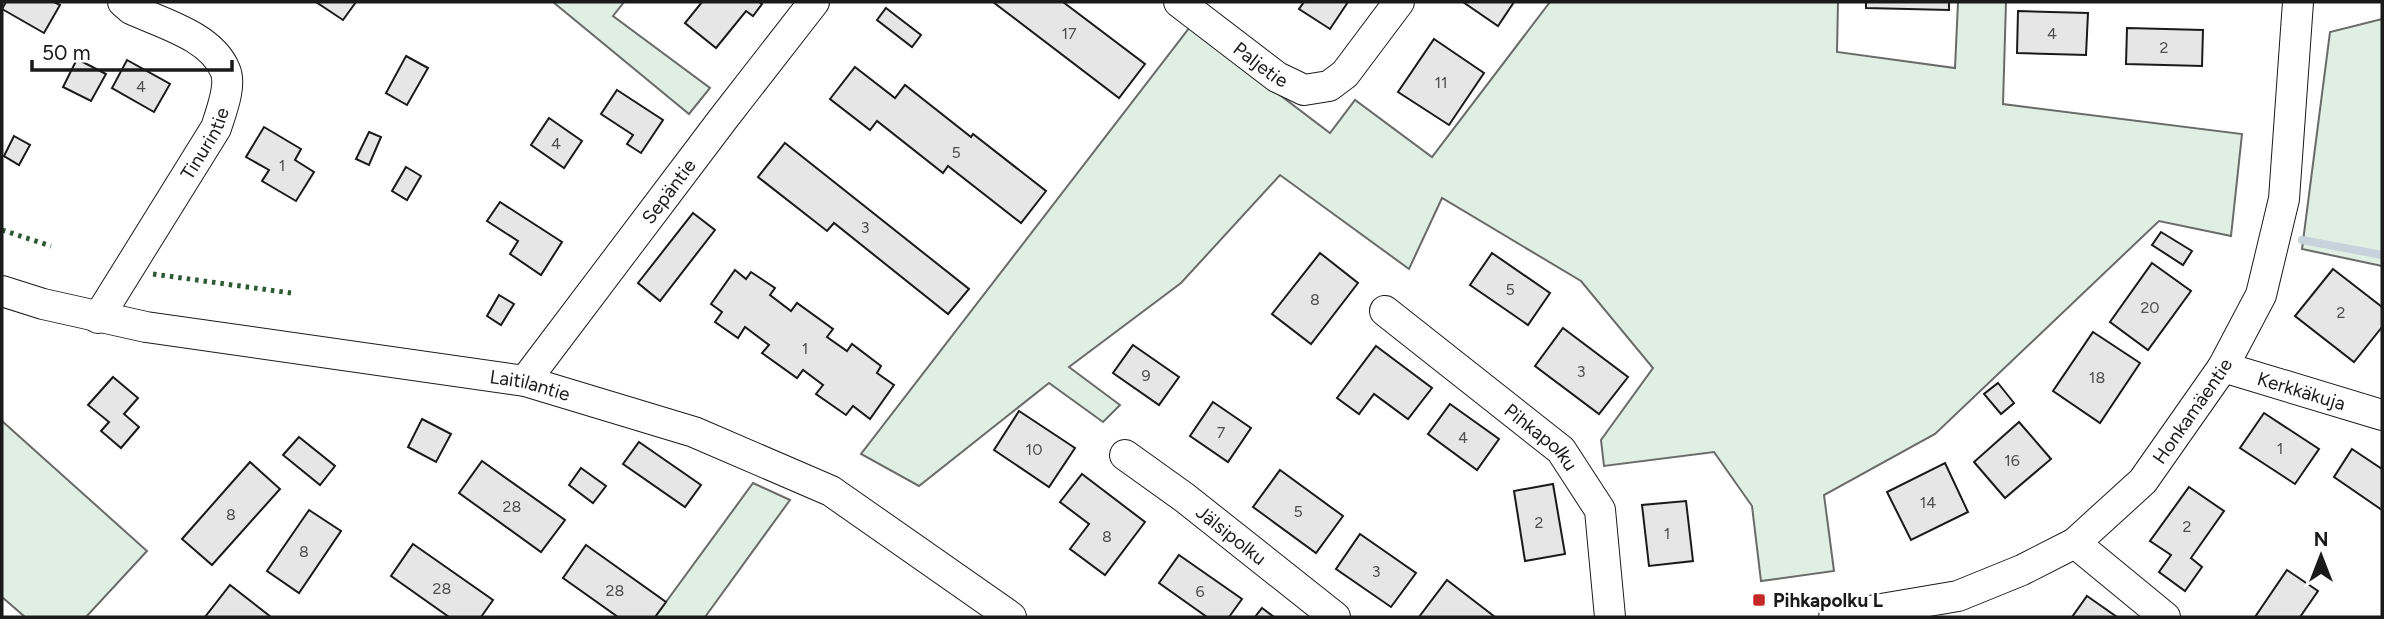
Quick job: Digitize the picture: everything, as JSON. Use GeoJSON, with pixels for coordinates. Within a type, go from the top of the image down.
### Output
{"type":"FeatureCollection","features":[{"type":"Feature","properties":{"kind":"street","name":"Tinurintie"},"geometry":{"type":"LineString","coordinates":[[97,318],[216,128],[225,103],[226,71],[213,51],[194,38],[131,9],[123,2]]}},
{"type":"Feature","properties":{"kind":"street","name":"Sepäntie"},"geometry":{"type":"LineString","coordinates":[[526,381],[814,2]]}},
{"type":"Feature","properties":{"kind":"street","name":"Paljetie"},"geometry":{"type":"LineString","coordinates":[[1179,2],[1277,77],[1304,90],[1329,86],[1345,74],[1399,2]]}},
{"type":"Feature","properties":{"kind":"street","name":"Honkamäentie"},"geometry":{"type":"LineString","coordinates":[[1834,617],[1958,596],[2022,570],[2075,543],[2143,481],[2223,367],[2260,295],[2284,199],[2298,2]]}},
{"type":"Feature","properties":{"kind":"street","name":"Laitilantie"},"geometry":{"type":"LineString","coordinates":[[2,290],[97,318],[146,327],[526,381],[694,432],[831,491],[1011,617]]}},
{"type":"Feature","properties":{"kind":"street","name":"Pihkapolku"},"geometry":{"type":"LineString","coordinates":[[1385,311],[1561,450],[1600,510],[1610,617]]}},
{"type":"Feature","properties":{"kind":"street","name":"Kerkkäkuja"},"geometry":{"type":"LineString","coordinates":[[2223,367],[2382,415]]}},
{"type":"Feature","properties":{"kind":"street","name":"Jälsipolku"},"geometry":{"type":"LineString","coordinates":[[1125,455],[1185,498],[1335,617]]}},
{"type":"Feature","properties":{"kind":"street"},"geometry":{"type":"LineString","coordinates":[[2075,543],[2165,617]]}},
{"type":"Feature","properties":{"kind":"green space"},"geometry":{"type":"Polygon","coordinates":[[[553,2],[624,2],[613,16],[710,88],[689,114],[553,2]]]}},
{"type":"Feature","properties":{"kind":"green space"},"geometry":{"type":"Polygon","coordinates":[[[1550,2],[1838,2],[1837,52],[1955,68],[1958,2],[2006,2],[2003,104],[2242,134],[2231,236],[2159,221],[1935,434],[1824,495],[1834,571],[1761,581],[1752,506],[1714,452],[1604,466],[1601,440],[1653,368],[1581,281],[1442,198],[1409,269],[1280,175],[1181,283],[1069,367],[1120,405],[1103,422],[1049,383],[919,486],[861,454],[1190,27],[1330,133],[1355,100],[1432,157],[1550,2]]]}},
{"type":"Feature","properties":{"kind":"green space"},"geometry":{"type":"Polygon","coordinates":[[[2382,19],[2382,266],[2302,249],[2330,32],[2382,19]]]}},
{"type":"Feature","properties":{"kind":"green space"},"geometry":{"type":"Polygon","coordinates":[[[2,421],[147,551],[86,617],[25,617],[2,597],[2,421]]]}},
{"type":"Feature","properties":{"kind":"green space"},"geometry":{"type":"Polygon","coordinates":[[[753,483],[790,500],[705,617],[655,617],[753,483]]]}},
{"type":"Feature","properties":{"kind":"building"},"geometry":{"type":"Polygon","coordinates":[[[6,2],[54,2],[60,5],[44,33],[2,9],[6,2]]]}},
{"type":"Feature","properties":{"kind":"building"},"geometry":{"type":"Polygon","coordinates":[[[316,2],[356,2],[343,20],[316,2]]]}},
{"type":"Feature","properties":{"kind":"building"},"geometry":{"type":"Polygon","coordinates":[[[702,2],[762,4],[753,16],[746,11],[716,48],[685,23],[702,2]]]}},
{"type":"Feature","properties":{"kind":"building"},"geometry":{"type":"Polygon","coordinates":[[[993,2],[1063,2],[1145,64],[1119,98],[993,2]]]}},
{"type":"Feature","properties":{"kind":"building"},"geometry":{"type":"Polygon","coordinates":[[[1304,2],[1348,2],[1330,29],[1299,9],[1304,2]]]}},
{"type":"Feature","properties":{"kind":"building"},"geometry":{"type":"Polygon","coordinates":[[[1463,2],[1514,2],[1498,26],[1463,2]]]}},
{"type":"Feature","properties":{"kind":"building"},"geometry":{"type":"Polygon","coordinates":[[[1866,2],[1949,2],[1949,10],[1866,8],[1866,2]]]}},
{"type":"Feature","properties":{"kind":"building"},"geometry":{"type":"Polygon","coordinates":[[[886,8],[921,35],[912,47],[877,20],[886,8]]]}},
{"type":"Feature","properties":{"kind":"building"},"geometry":{"type":"Polygon","coordinates":[[[2018,11],[2088,13],[2086,55],[2017,53],[2018,11]]]}},
{"type":"Feature","properties":{"kind":"building"},"geometry":{"type":"Polygon","coordinates":[[[2127,28],[2203,30],[2202,66],[2126,64],[2127,28]]]}},
{"type":"Feature","properties":{"kind":"building"},"geometry":{"type":"Polygon","coordinates":[[[1434,39],[1484,73],[1449,125],[1398,92],[1434,39]]]}},
{"type":"Feature","properties":{"kind":"building"},"geometry":{"type":"Polygon","coordinates":[[[406,56],[428,68],[407,105],[386,93],[406,56]]]}},
{"type":"Feature","properties":{"kind":"building"},"geometry":{"type":"Polygon","coordinates":[[[77,59],[106,74],[91,101],[63,87],[77,59]]]}},
{"type":"Feature","properties":{"kind":"building"},"geometry":{"type":"Polygon","coordinates":[[[127,60],[170,84],[154,112],[112,88],[127,60]]]}},
{"type":"Feature","properties":{"kind":"building"},"geometry":{"type":"Polygon","coordinates":[[[855,67],[895,98],[905,85],[1046,191],[1021,223],[948,166],[943,173],[877,121],[870,130],[830,99],[855,67]]]}},
{"type":"Feature","properties":{"kind":"building"},"geometry":{"type":"Polygon","coordinates":[[[617,90],[663,120],[641,153],[627,144],[633,135],[601,114],[617,90]]]}},
{"type":"Feature","properties":{"kind":"building"},"geometry":{"type":"Polygon","coordinates":[[[549,118],[582,141],[564,168],[531,145],[549,118]]]}},
{"type":"Feature","properties":{"kind":"building"},"geometry":{"type":"Polygon","coordinates":[[[264,127],[301,149],[295,160],[314,172],[296,201],[262,181],[269,170],[246,157],[264,127]]]}},
{"type":"Feature","properties":{"kind":"building"},"geometry":{"type":"Polygon","coordinates":[[[369,132],[381,137],[369,165],[356,159],[369,132]]]}},
{"type":"Feature","properties":{"kind":"building"},"geometry":{"type":"Polygon","coordinates":[[[14,136],[30,145],[19,165],[4,156],[14,136]]]}},
{"type":"Feature","properties":{"kind":"building"},"geometry":{"type":"Polygon","coordinates":[[[785,143],[969,289],[948,314],[834,223],[827,231],[758,177],[785,143]]]}},
{"type":"Feature","properties":{"kind":"building"},"geometry":{"type":"Polygon","coordinates":[[[406,167],[421,176],[407,200],[392,191],[406,167]]]}},
{"type":"Feature","properties":{"kind":"building"},"geometry":{"type":"Polygon","coordinates":[[[500,202],[562,242],[541,275],[510,254],[518,241],[487,221],[500,202]]]}},
{"type":"Feature","properties":{"kind":"building"},"geometry":{"type":"Polygon","coordinates":[[[693,213],[715,230],[660,301],[638,283],[693,213]]]}},
{"type":"Feature","properties":{"kind":"building"},"geometry":{"type":"Polygon","coordinates":[[[2161,232],[2192,251],[2183,265],[2152,245],[2161,232]]]}},
{"type":"Feature","properties":{"kind":"building"},"geometry":{"type":"Polygon","coordinates":[[[1320,253],[1358,283],[1311,344],[1272,314],[1320,253]]]}},
{"type":"Feature","properties":{"kind":"building"},"geometry":{"type":"Polygon","coordinates":[[[1492,253],[1550,293],[1528,325],[1470,285],[1492,253]]]}},
{"type":"Feature","properties":{"kind":"building"},"geometry":{"type":"Polygon","coordinates":[[[2152,263],[2191,291],[2148,350],[2110,322],[2152,263]]]}},
{"type":"Feature","properties":{"kind":"building"},"geometry":{"type":"Polygon","coordinates":[[[2333,269],[2382,307],[2382,327],[2354,362],[2295,316],[2333,269]]]}},
{"type":"Feature","properties":{"kind":"building"},"geometry":{"type":"Polygon","coordinates":[[[735,270],[746,279],[751,272],[775,288],[770,295],[791,311],[797,303],[833,329],[827,337],[847,351],[852,344],[881,366],[877,373],[894,385],[870,419],[853,406],[846,415],[816,394],[823,385],[803,370],[797,378],[762,353],[769,345],[745,327],[738,338],[715,322],[722,312],[711,304],[735,270]]]}},
{"type":"Feature","properties":{"kind":"building"},"geometry":{"type":"Polygon","coordinates":[[[499,295],[514,304],[501,325],[487,316],[499,295]]]}},
{"type":"Feature","properties":{"kind":"building"},"geometry":{"type":"Polygon","coordinates":[[[1563,328],[1628,377],[1599,414],[1535,366],[1563,328]]]}},
{"type":"Feature","properties":{"kind":"building"},"geometry":{"type":"Polygon","coordinates":[[[2093,332],[2140,363],[2100,423],[2053,391],[2093,332]]]}},
{"type":"Feature","properties":{"kind":"building"},"geometry":{"type":"Polygon","coordinates":[[[1133,345],[1179,377],[1159,405],[1113,373],[1133,345]]]}},
{"type":"Feature","properties":{"kind":"building"},"geometry":{"type":"Polygon","coordinates":[[[1376,346],[1432,388],[1408,419],[1374,394],[1359,414],[1337,398],[1376,346]]]}},
{"type":"Feature","properties":{"kind":"building"},"geometry":{"type":"Polygon","coordinates":[[[113,377],[138,398],[124,414],[139,427],[121,448],[101,431],[109,422],[88,405],[113,377]]]}},
{"type":"Feature","properties":{"kind":"building"},"geometry":{"type":"Polygon","coordinates":[[[1998,383],[2014,403],[2001,414],[1984,394],[1998,383]]]}},
{"type":"Feature","properties":{"kind":"building"},"geometry":{"type":"Polygon","coordinates":[[[1213,402],[1251,428],[1228,462],[1190,436],[1213,402]]]}},
{"type":"Feature","properties":{"kind":"building"},"geometry":{"type":"Polygon","coordinates":[[[1450,404],[1499,439],[1477,470],[1428,434],[1450,404]]]}},
{"type":"Feature","properties":{"kind":"building"},"geometry":{"type":"Polygon","coordinates":[[[1019,411],[1075,448],[1049,487],[994,450],[1019,411]]]}},
{"type":"Feature","properties":{"kind":"building"},"geometry":{"type":"Polygon","coordinates":[[[2264,413],[2319,449],[2295,484],[2240,448],[2264,413]]]}},
{"type":"Feature","properties":{"kind":"building"},"geometry":{"type":"Polygon","coordinates":[[[422,419],[451,434],[436,462],[408,447],[422,419]]]}},
{"type":"Feature","properties":{"kind":"building"},"geometry":{"type":"Polygon","coordinates":[[[2019,422],[2051,459],[2005,498],[1974,462],[2019,422]]]}},
{"type":"Feature","properties":{"kind":"building"},"geometry":{"type":"Polygon","coordinates":[[[299,437],[335,466],[320,485],[283,455],[299,437]]]}},
{"type":"Feature","properties":{"kind":"building"},"geometry":{"type":"Polygon","coordinates":[[[639,442],[701,485],[685,507],[623,464],[639,442]]]}},
{"type":"Feature","properties":{"kind":"building"},"geometry":{"type":"Polygon","coordinates":[[[2352,449],[2382,469],[2382,510],[2334,477],[2352,449]]]}},
{"type":"Feature","properties":{"kind":"building"},"geometry":{"type":"Polygon","coordinates":[[[482,461],[565,520],[541,552],[459,493],[482,461]]]}},
{"type":"Feature","properties":{"kind":"building"},"geometry":{"type":"Polygon","coordinates":[[[250,462],[280,489],[212,565],[182,539],[250,462]]]}},
{"type":"Feature","properties":{"kind":"building"},"geometry":{"type":"Polygon","coordinates":[[[1945,463],[1968,512],[1911,540],[1887,492],[1945,463]]]}},
{"type":"Feature","properties":{"kind":"building"},"geometry":{"type":"Polygon","coordinates":[[[581,468],[606,486],[593,503],[569,485],[581,468]]]}},
{"type":"Feature","properties":{"kind":"building"},"geometry":{"type":"Polygon","coordinates":[[[1280,470],[1343,516],[1316,553],[1253,507],[1280,470]]]}},
{"type":"Feature","properties":{"kind":"building"},"geometry":{"type":"Polygon","coordinates":[[[1082,474],[1145,522],[1105,575],[1070,549],[1089,524],[1060,502],[1082,474]]]}},
{"type":"Feature","properties":{"kind":"building"},"geometry":{"type":"Polygon","coordinates":[[[1553,484],[1565,554],[1525,561],[1514,491],[1553,484]]]}},
{"type":"Feature","properties":{"kind":"building"},"geometry":{"type":"Polygon","coordinates":[[[2189,487],[2224,511],[2191,558],[2202,567],[2185,591],[2159,572],[2171,555],[2150,541],[2189,487]]]}},
{"type":"Feature","properties":{"kind":"building"},"geometry":{"type":"Polygon","coordinates":[[[1686,501],[1693,561],[1649,566],[1642,505],[1686,501]]]}},
{"type":"Feature","properties":{"kind":"building"},"geometry":{"type":"Polygon","coordinates":[[[309,510],[341,531],[299,593],[267,571],[309,510]]]}},
{"type":"Feature","properties":{"kind":"building"},"geometry":{"type":"Polygon","coordinates":[[[1360,534],[1416,573],[1391,607],[1336,569],[1360,534]]]}},
{"type":"Feature","properties":{"kind":"building"},"geometry":{"type":"Polygon","coordinates":[[[413,544],[493,600],[481,617],[449,617],[391,576],[413,544]]]}},
{"type":"Feature","properties":{"kind":"building"},"geometry":{"type":"Polygon","coordinates":[[[586,545],[666,602],[655,617],[618,617],[563,578],[586,545]]]}},
{"type":"Feature","properties":{"kind":"building"},"geometry":{"type":"Polygon","coordinates":[[[1179,555],[1242,599],[1229,617],[1207,617],[1159,583],[1179,555]]]}},
{"type":"Feature","properties":{"kind":"building"},"geometry":{"type":"Polygon","coordinates":[[[2287,570],[2318,591],[2300,617],[2255,617],[2287,570]]]}},
{"type":"Feature","properties":{"kind":"building"},"geometry":{"type":"Polygon","coordinates":[[[1447,580],[1495,617],[1419,617],[1447,580]]]}},
{"type":"Feature","properties":{"kind":"building"},"geometry":{"type":"Polygon","coordinates":[[[230,585],[271,617],[205,617],[230,585]]]}},
{"type":"Feature","properties":{"kind":"building"},"geometry":{"type":"Polygon","coordinates":[[[2087,596],[2117,617],[2072,617],[2087,596]]]}},
{"type":"Feature","properties":{"kind":"building"},"geometry":{"type":"Polygon","coordinates":[[[1262,608],[1274,617],[1255,617],[1262,608]]]}},
{"type":"Feature","properties":{"kind":"waterway"},"geometry":{"type":"LineString","coordinates":[[2302,240],[2382,255]]}},
{"type":"Feature","properties":{"kind":"hedge"},"geometry":{"type":"LineString","coordinates":[[2,230],[51,246]]}},
{"type":"Feature","properties":{"kind":"hedge"},"geometry":{"type":"LineString","coordinates":[[153,274],[291,293]]}},
{"type":"Feature","properties":{"kind":"place","name":"Pihkapolku L"},"geometry":{"type":"Point","coordinates":[1759,600]}}]}
